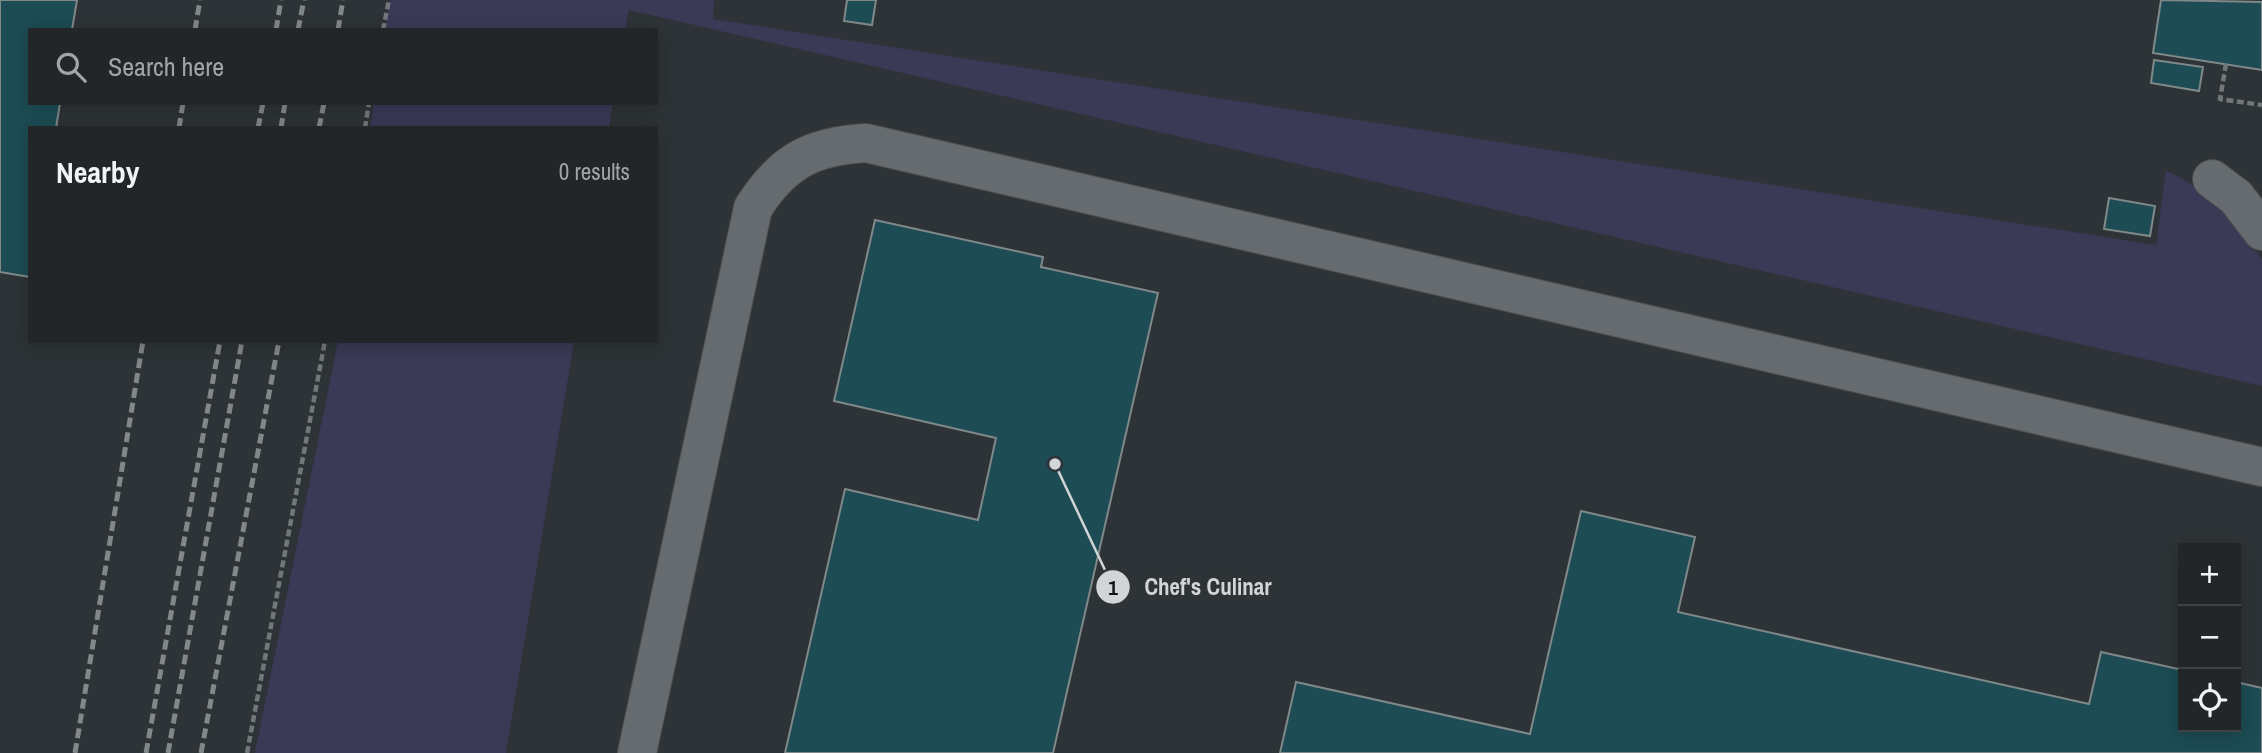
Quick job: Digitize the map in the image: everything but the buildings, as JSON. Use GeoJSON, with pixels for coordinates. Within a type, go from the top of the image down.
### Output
{"type":"FeatureCollection","features":[{"type":"Feature","properties":{"kind":"lane"},"geometry":{"type":"LineString","coordinates":[[637,753],[752,208],[771,179],[808,155],[834,144],[866,143],[2262,467]]}},
{"type":"Feature","properties":{"kind":"lane"},"geometry":{"type":"LineString","coordinates":[[2212,179],[2236,197],[2262,231]]}},
{"type":"Feature","properties":{"kind":"path"},"geometry":{"type":"LineString","coordinates":[[383,28],[389,0]]}},
{"type":"Feature","properties":{"kind":"path"},"geometry":{"type":"LineString","coordinates":[[2226,64],[2220,99],[2262,105]]}},
{"type":"Feature","properties":{"kind":"path"},"geometry":{"type":"LineString","coordinates":[[365,126],[369,105]]}},
{"type":"Feature","properties":{"kind":"path"},"geometry":{"type":"LineString","coordinates":[[247,753],[325,343]]}},
{"type":"Feature","properties":{"kind":"shaded area"},"geometry":{"type":"Polygon","coordinates":[[[390,0],[714,0],[713,19],[2156,245],[2166,170],[2210,195],[2262,259],[2262,386],[629,10],[625,28],[385,28],[390,0]]]}},
{"type":"Feature","properties":{"kind":"shaded area"},"geometry":{"type":"Polygon","coordinates":[[[374,105],[613,105],[609,126],[370,126],[374,105]]]}},
{"type":"Feature","properties":{"kind":"shaded area"},"geometry":{"type":"Polygon","coordinates":[[[338,343],[574,343],[506,753],[255,753],[338,343]]]}},
{"type":"Feature","properties":{"kind":"railway"},"geometry":{"type":"LineString","coordinates":[[195,28],[200,0]]}},
{"type":"Feature","properties":{"kind":"railway"},"geometry":{"type":"LineString","coordinates":[[276,28],[281,0]]}},
{"type":"Feature","properties":{"kind":"railway"},"geometry":{"type":"LineString","coordinates":[[298,28],[304,0]]}},
{"type":"Feature","properties":{"kind":"railway"},"geometry":{"type":"LineString","coordinates":[[338,28],[343,0]]}},
{"type":"Feature","properties":{"kind":"railway"},"geometry":{"type":"LineString","coordinates":[[179,126],[183,105]]}},
{"type":"Feature","properties":{"kind":"railway"},"geometry":{"type":"LineString","coordinates":[[258,126],[263,105]]}},
{"type":"Feature","properties":{"kind":"railway"},"geometry":{"type":"LineString","coordinates":[[281,126],[285,105]]}},
{"type":"Feature","properties":{"kind":"railway"},"geometry":{"type":"LineString","coordinates":[[319,126],[324,105]]}},
{"type":"Feature","properties":{"kind":"railway"},"geometry":{"type":"LineString","coordinates":[[75,753],[143,343]]}},
{"type":"Feature","properties":{"kind":"railway"},"geometry":{"type":"LineString","coordinates":[[146,753],[220,343]]}},
{"type":"Feature","properties":{"kind":"railway"},"geometry":{"type":"LineString","coordinates":[[168,753],[242,343]]}},
{"type":"Feature","properties":{"kind":"railway"},"geometry":{"type":"LineString","coordinates":[[201,753],[279,343]]}},
{"type":"Feature","properties":{"kind":"place","name":"Chef's Culinar"},"geometry":{"type":"Point","coordinates":[1055,464]}}]}
